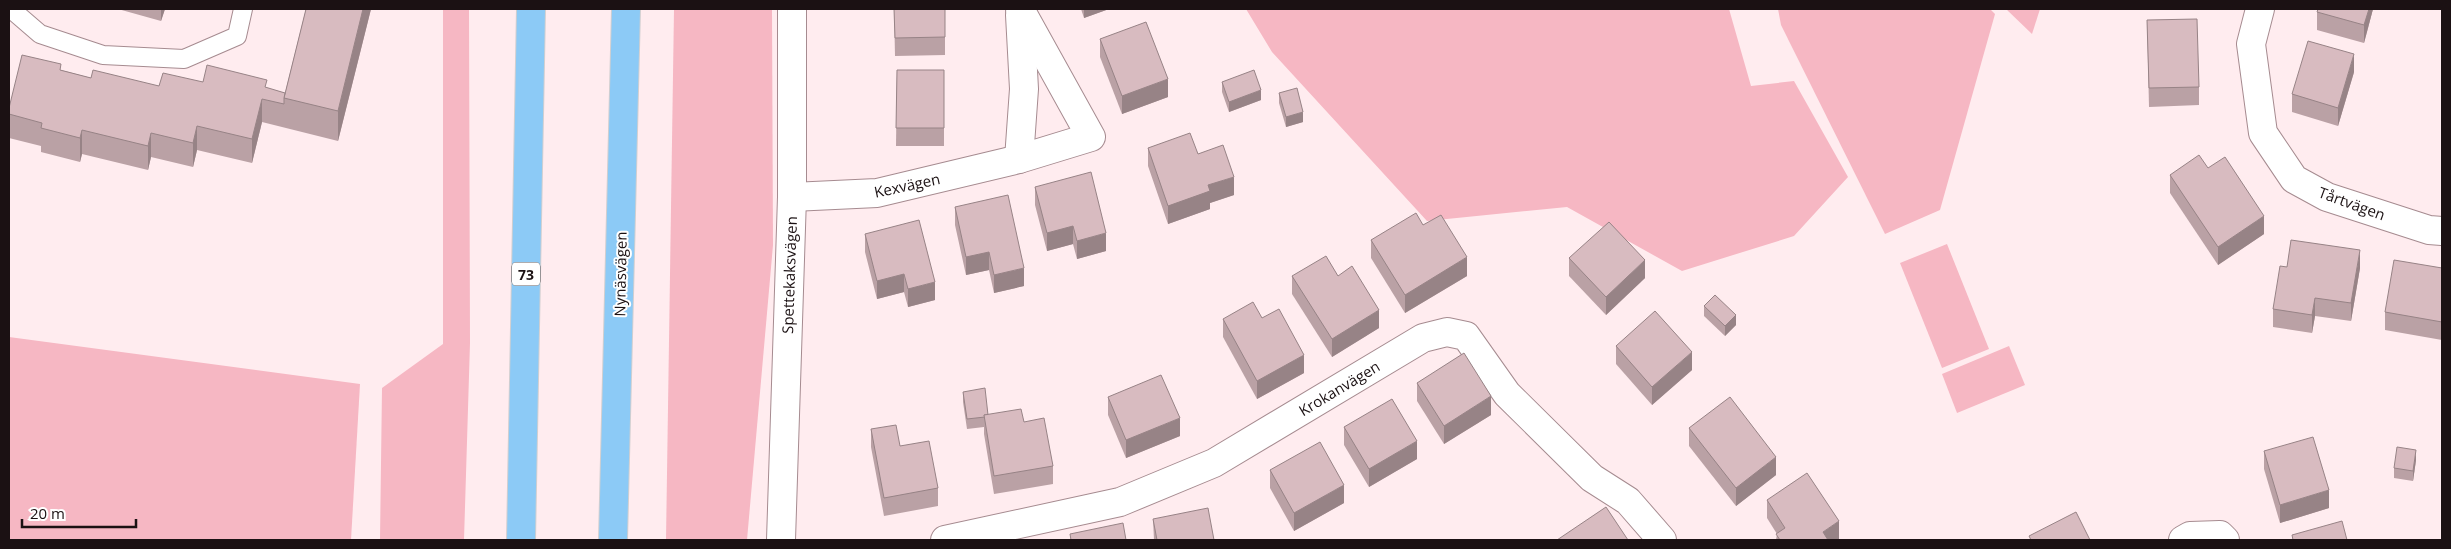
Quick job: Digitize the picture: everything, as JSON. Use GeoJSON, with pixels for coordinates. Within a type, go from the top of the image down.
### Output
{"type":"FeatureCollection","features":[{"type":"Feature","properties":{"kind":"highway","name":"73"},"geometry":{"type":"LineString","coordinates":[[521,540],[531,9]]}},
{"type":"Feature","properties":{"kind":"highway","name":"Nynäsvägen"},"geometry":{"type":"LineString","coordinates":[[614,537],[626,9]]}},
{"type":"Feature","properties":{"kind":"street","name":"Spettekaksvägen"},"geometry":{"type":"LineString","coordinates":[[781,540],[792,197],[792,9]]}},
{"type":"Feature","properties":{"kind":"street","name":"Kexvägen"},"geometry":{"type":"LineString","coordinates":[[792,197],[877,193],[1020,159],[1091,137],[1020,9]]}},
{"type":"Feature","properties":{"kind":"street","name":"Kexvägen"},"geometry":{"type":"LineString","coordinates":[[1020,9],[1024,89],[1020,159]]}},
{"type":"Feature","properties":{"kind":"street","name":"Tårtvägen"},"geometry":{"type":"LineString","coordinates":[[2260,9],[2251,44],[2263,133],[2294,179],[2327,197],[2429,230],[2442,231]]}},
{"type":"Feature","properties":{"kind":"street","name":"Krokanvägen"},"geometry":{"type":"LineString","coordinates":[[945,540],[1120,502],[1214,463],[1423,338],[1447,332],[1466,336],[1507,394],[1592,478],[1628,502],[1662,540]]}},
{"type":"Feature","properties":{"kind":"street"},"geometry":{"type":"LineString","coordinates":[[2183,540],[2190,536],[2220,535],[2225,540]]}},
{"type":"Feature","properties":{"kind":"lane"},"geometry":{"type":"LineString","coordinates":[[11,9],[40,34],[102,55],[184,59],[237,36],[243,9]]}},
{"type":"Feature","properties":{"kind":"shaded area"},"geometry":{"type":"Polygon","coordinates":[[[443,9],[469,9],[470,343],[464,540],[380,540],[382,388],[443,344],[443,9]]]}},
{"type":"Feature","properties":{"kind":"shaded area"},"geometry":{"type":"Polygon","coordinates":[[[674,9],[772,9],[773,245],[747,540],[666,540],[674,9]]]}},
{"type":"Feature","properties":{"kind":"shaded area"},"geometry":{"type":"Polygon","coordinates":[[[1246,9],[1729,9],[1751,86],[1794,81],[1848,177],[1794,236],[1682,271],[1567,207],[1427,221],[1272,52],[1246,9]]]}},
{"type":"Feature","properties":{"kind":"shaded area"},"geometry":{"type":"Polygon","coordinates":[[[1778,9],[1990,9],[1995,14],[1940,210],[1885,234],[1781,25],[1778,9]]]}},
{"type":"Feature","properties":{"kind":"shaded area"},"geometry":{"type":"Polygon","coordinates":[[[2006,9],[2040,9],[2032,34],[2006,9]]]}},
{"type":"Feature","properties":{"kind":"shaded area"},"geometry":{"type":"Polygon","coordinates":[[[1947,244],[1989,349],[1942,368],[1900,263],[1947,244]]]}},
{"type":"Feature","properties":{"kind":"shaded area"},"geometry":{"type":"Polygon","coordinates":[[[9,337],[360,384],[351,540],[9,540],[9,337]]]}},
{"type":"Feature","properties":{"kind":"shaded area"},"geometry":{"type":"Polygon","coordinates":[[[2009,346],[2025,385],[1957,413],[1942,374],[2009,346]]]}},
{"type":"Feature","properties":{"kind":"building"},"geometry":{"type":"Polygon","coordinates":[[[306,9],[363,9],[338,111],[284,98],[306,9]]]}},
{"type":"Feature","properties":{"kind":"building"},"geometry":{"type":"Polygon","coordinates":[[[894,9],[945,9],[945,37],[895,38],[894,9]]]}},
{"type":"Feature","properties":{"kind":"building"},"geometry":{"type":"Polygon","coordinates":[[[2318,9],[2369,9],[2364,25],[2317,12],[2318,9]]]}},
{"type":"Feature","properties":{"kind":"building"},"geometry":{"type":"Polygon","coordinates":[[[2197,19],[2199,87],[2149,88],[2147,20],[2197,19]]]}},
{"type":"Feature","properties":{"kind":"building"},"geometry":{"type":"Polygon","coordinates":[[[1146,22],[1168,79],[1122,96],[1100,39],[1146,22]]]}},
{"type":"Feature","properties":{"kind":"building"},"geometry":{"type":"Polygon","coordinates":[[[2308,41],[2354,54],[2338,108],[2292,94],[2308,41]]]}},
{"type":"Feature","properties":{"kind":"building"},"geometry":{"type":"Polygon","coordinates":[[[22,55],[61,64],[60,70],[91,78],[93,70],[159,86],[163,73],[203,82],[207,65],[267,80],[265,87],[285,93],[284,104],[262,99],[252,139],[197,126],[193,143],[151,133],[148,146],[82,130],[80,138],[41,128],[42,123],[9,114],[22,55]]]}},
{"type":"Feature","properties":{"kind":"building"},"geometry":{"type":"Polygon","coordinates":[[[897,70],[944,70],[944,128],[896,128],[897,70]]]}},
{"type":"Feature","properties":{"kind":"building"},"geometry":{"type":"Polygon","coordinates":[[[1254,70],[1261,90],[1229,102],[1222,82],[1254,70]]]}},
{"type":"Feature","properties":{"kind":"building"},"geometry":{"type":"Polygon","coordinates":[[[1297,88],[1303,112],[1286,117],[1279,93],[1297,88]]]}},
{"type":"Feature","properties":{"kind":"building"},"geometry":{"type":"Polygon","coordinates":[[[1190,133],[1198,154],[1223,145],[1234,177],[1208,185],[1210,191],[1168,206],[1148,148],[1190,133]]]}},
{"type":"Feature","properties":{"kind":"building"},"geometry":{"type":"Polygon","coordinates":[[[2199,155],[2208,168],[2225,157],[2264,216],[2218,247],[2170,175],[2199,155]]]}},
{"type":"Feature","properties":{"kind":"building"},"geometry":{"type":"Polygon","coordinates":[[[1091,172],[1106,233],[1077,241],[1073,226],[1047,233],[1035,187],[1091,172]]]}},
{"type":"Feature","properties":{"kind":"building"},"geometry":{"type":"Polygon","coordinates":[[[1008,195],[1024,268],[994,275],[989,252],[966,257],[955,207],[1008,195]]]}},
{"type":"Feature","properties":{"kind":"building"},"geometry":{"type":"Polygon","coordinates":[[[1416,213],[1423,225],[1441,215],[1467,257],[1405,295],[1371,240],[1416,213]]]}},
{"type":"Feature","properties":{"kind":"building"},"geometry":{"type":"Polygon","coordinates":[[[919,220],[935,282],[908,289],[904,274],[877,281],[865,234],[919,220]]]}},
{"type":"Feature","properties":{"kind":"building"},"geometry":{"type":"Polygon","coordinates":[[[1609,222],[1645,260],[1606,297],[1569,258],[1609,222]]]}},
{"type":"Feature","properties":{"kind":"building"},"geometry":{"type":"Polygon","coordinates":[[[2291,240],[2360,250],[2351,303],[2315,298],[2312,315],[2273,309],[2280,266],[2287,267],[2291,240]]]}},
{"type":"Feature","properties":{"kind":"building"},"geometry":{"type":"Polygon","coordinates":[[[1326,256],[1338,276],[1352,266],[1379,310],[1332,339],[1292,276],[1326,256]]]}},
{"type":"Feature","properties":{"kind":"building"},"geometry":{"type":"Polygon","coordinates":[[[2394,260],[2442,268],[2442,322],[2385,312],[2394,260]]]}},
{"type":"Feature","properties":{"kind":"building"},"geometry":{"type":"Polygon","coordinates":[[[1715,295],[1736,315],[1725,326],[1704,306],[1715,295]]]}},
{"type":"Feature","properties":{"kind":"building"},"geometry":{"type":"Polygon","coordinates":[[[1253,302],[1262,318],[1279,309],[1304,355],[1257,381],[1223,319],[1253,302]]]}},
{"type":"Feature","properties":{"kind":"building"},"geometry":{"type":"Polygon","coordinates":[[[1655,311],[1692,352],[1652,387],[1616,346],[1655,311]]]}},
{"type":"Feature","properties":{"kind":"building"},"geometry":{"type":"Polygon","coordinates":[[[1464,353],[1491,396],[1444,426],[1417,383],[1464,353]]]}},
{"type":"Feature","properties":{"kind":"building"},"geometry":{"type":"Polygon","coordinates":[[[1161,375],[1180,418],[1126,440],[1108,397],[1161,375]]]}},
{"type":"Feature","properties":{"kind":"building"},"geometry":{"type":"Polygon","coordinates":[[[985,388],[988,415],[967,419],[963,392],[985,388]]]}},
{"type":"Feature","properties":{"kind":"building"},"geometry":{"type":"Polygon","coordinates":[[[1730,397],[1776,457],[1736,488],[1689,428],[1730,397]]]}},
{"type":"Feature","properties":{"kind":"building"},"geometry":{"type":"Polygon","coordinates":[[[1392,399],[1417,441],[1369,469],[1344,427],[1392,399]]]}},
{"type":"Feature","properties":{"kind":"building"},"geometry":{"type":"Polygon","coordinates":[[[1021,409],[1024,422],[1044,418],[1053,466],[994,476],[984,415],[1021,409]]]}},
{"type":"Feature","properties":{"kind":"building"},"geometry":{"type":"Polygon","coordinates":[[[896,425],[900,446],[929,441],[938,488],[884,498],[871,429],[896,425]]]}},
{"type":"Feature","properties":{"kind":"building"},"geometry":{"type":"Polygon","coordinates":[[[2313,437],[2329,490],[2280,505],[2264,451],[2313,437]]]}},
{"type":"Feature","properties":{"kind":"building"},"geometry":{"type":"Polygon","coordinates":[[[1320,442],[1344,485],[1294,513],[1270,470],[1320,442]]]}},
{"type":"Feature","properties":{"kind":"building"},"geometry":{"type":"Polygon","coordinates":[[[2397,447],[2416,450],[2413,471],[2394,468],[2397,447]]]}},
{"type":"Feature","properties":{"kind":"building"},"geometry":{"type":"Polygon","coordinates":[[[1807,473],[1839,521],[1823,532],[1828,540],[1780,540],[1776,534],[1785,528],[1767,500],[1807,473]]]}},
{"type":"Feature","properties":{"kind":"building"},"geometry":{"type":"Polygon","coordinates":[[[1606,507],[1628,540],[1557,540],[1606,507]]]}},
{"type":"Feature","properties":{"kind":"building"},"geometry":{"type":"Polygon","coordinates":[[[1208,508],[1214,540],[1157,540],[1153,519],[1208,508]]]}},
{"type":"Feature","properties":{"kind":"building"},"geometry":{"type":"Polygon","coordinates":[[[2076,512],[2090,540],[2031,540],[2029,536],[2076,512]]]}},
{"type":"Feature","properties":{"kind":"building"},"geometry":{"type":"Polygon","coordinates":[[[2342,521],[2347,540],[2293,540],[2292,535],[2342,521]]]}},
{"type":"Feature","properties":{"kind":"building"},"geometry":{"type":"Polygon","coordinates":[[[1123,523],[1126,540],[1071,540],[1070,534],[1123,523]]]}}]}
